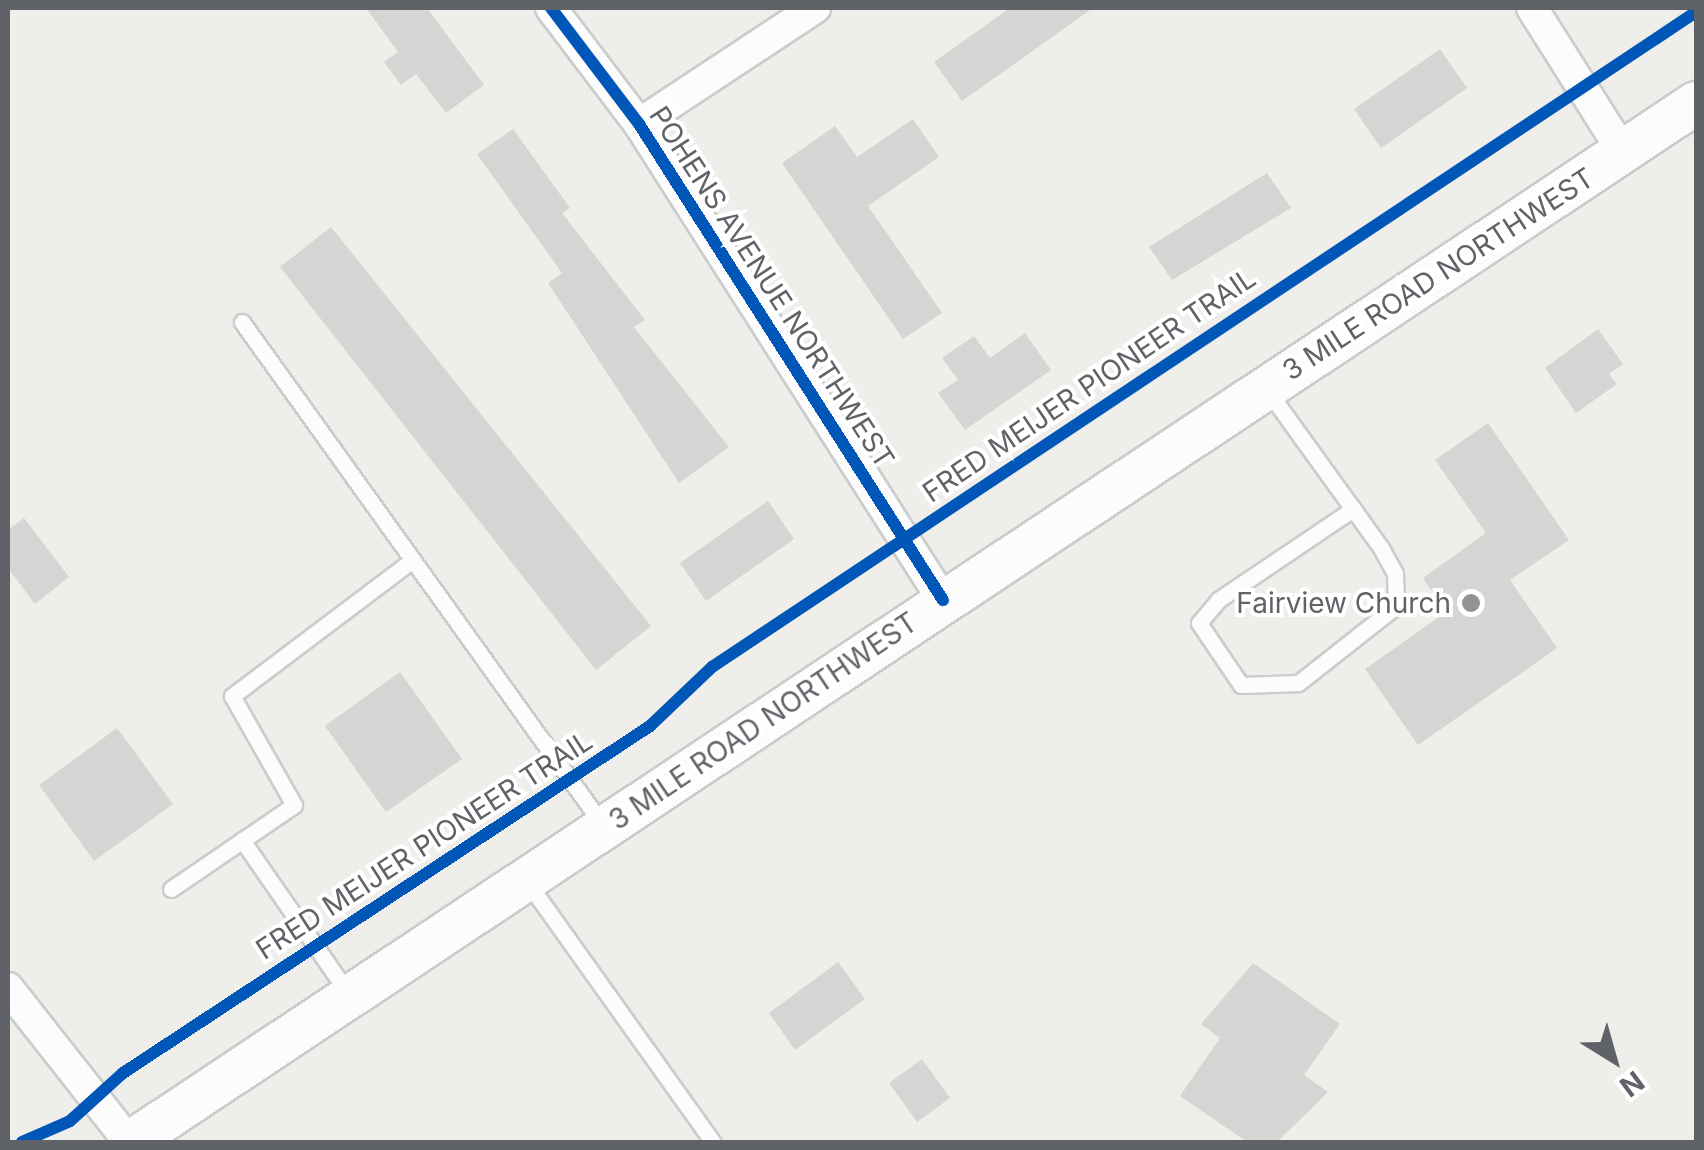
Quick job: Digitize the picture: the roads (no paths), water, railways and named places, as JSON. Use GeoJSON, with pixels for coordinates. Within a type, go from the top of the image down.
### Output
{"type":"FeatureCollection","features":[{"type":"Feature","properties":{"kind":"main road","name":"3 MILE ROAD NORTHWEST"},"geometry":{"type":"LineString","coordinates":[[130,1142],[1696,103]]}},
{"type":"Feature","properties":{"kind":"street","name":"POHENS AVENUE NORTHWEST"},"geometry":{"type":"LineString","coordinates":[[551,8],[638,124],[944,600]]}},
{"type":"Feature","properties":{"kind":"street"},"geometry":{"type":"LineString","coordinates":[[638,124],[815,8]]}},
{"type":"Feature","properties":{"kind":"street"},"geometry":{"type":"LineString","coordinates":[[1532,8],[1623,152]]}},
{"type":"Feature","properties":{"kind":"street"},"geometry":{"type":"LineString","coordinates":[[8,988],[130,1142]]}},
{"type":"Feature","properties":{"kind":"lane"},"geometry":{"type":"LineString","coordinates":[[242,322],[410,562],[604,828]]}},
{"type":"Feature","properties":{"kind":"lane"},"geometry":{"type":"LineString","coordinates":[[1266,388],[1353,509],[1394,573],[1396,606],[1298,683],[1241,685],[1199,623],[1218,600],[1353,509]]}},
{"type":"Feature","properties":{"kind":"lane"},"geometry":{"type":"LineString","coordinates":[[171,889],[294,805],[232,696],[410,562]]}},
{"type":"Feature","properties":{"kind":"lane"},"geometry":{"type":"LineString","coordinates":[[242,840],[350,997]]}},
{"type":"Feature","properties":{"kind":"lane"},"geometry":{"type":"LineString","coordinates":[[526,880],[713,1142]]}},
{"type":"Feature","properties":{"kind":"place","name":"Fairview Church"},"geometry":{"type":"Point","coordinates":[1471,603]}}]}
